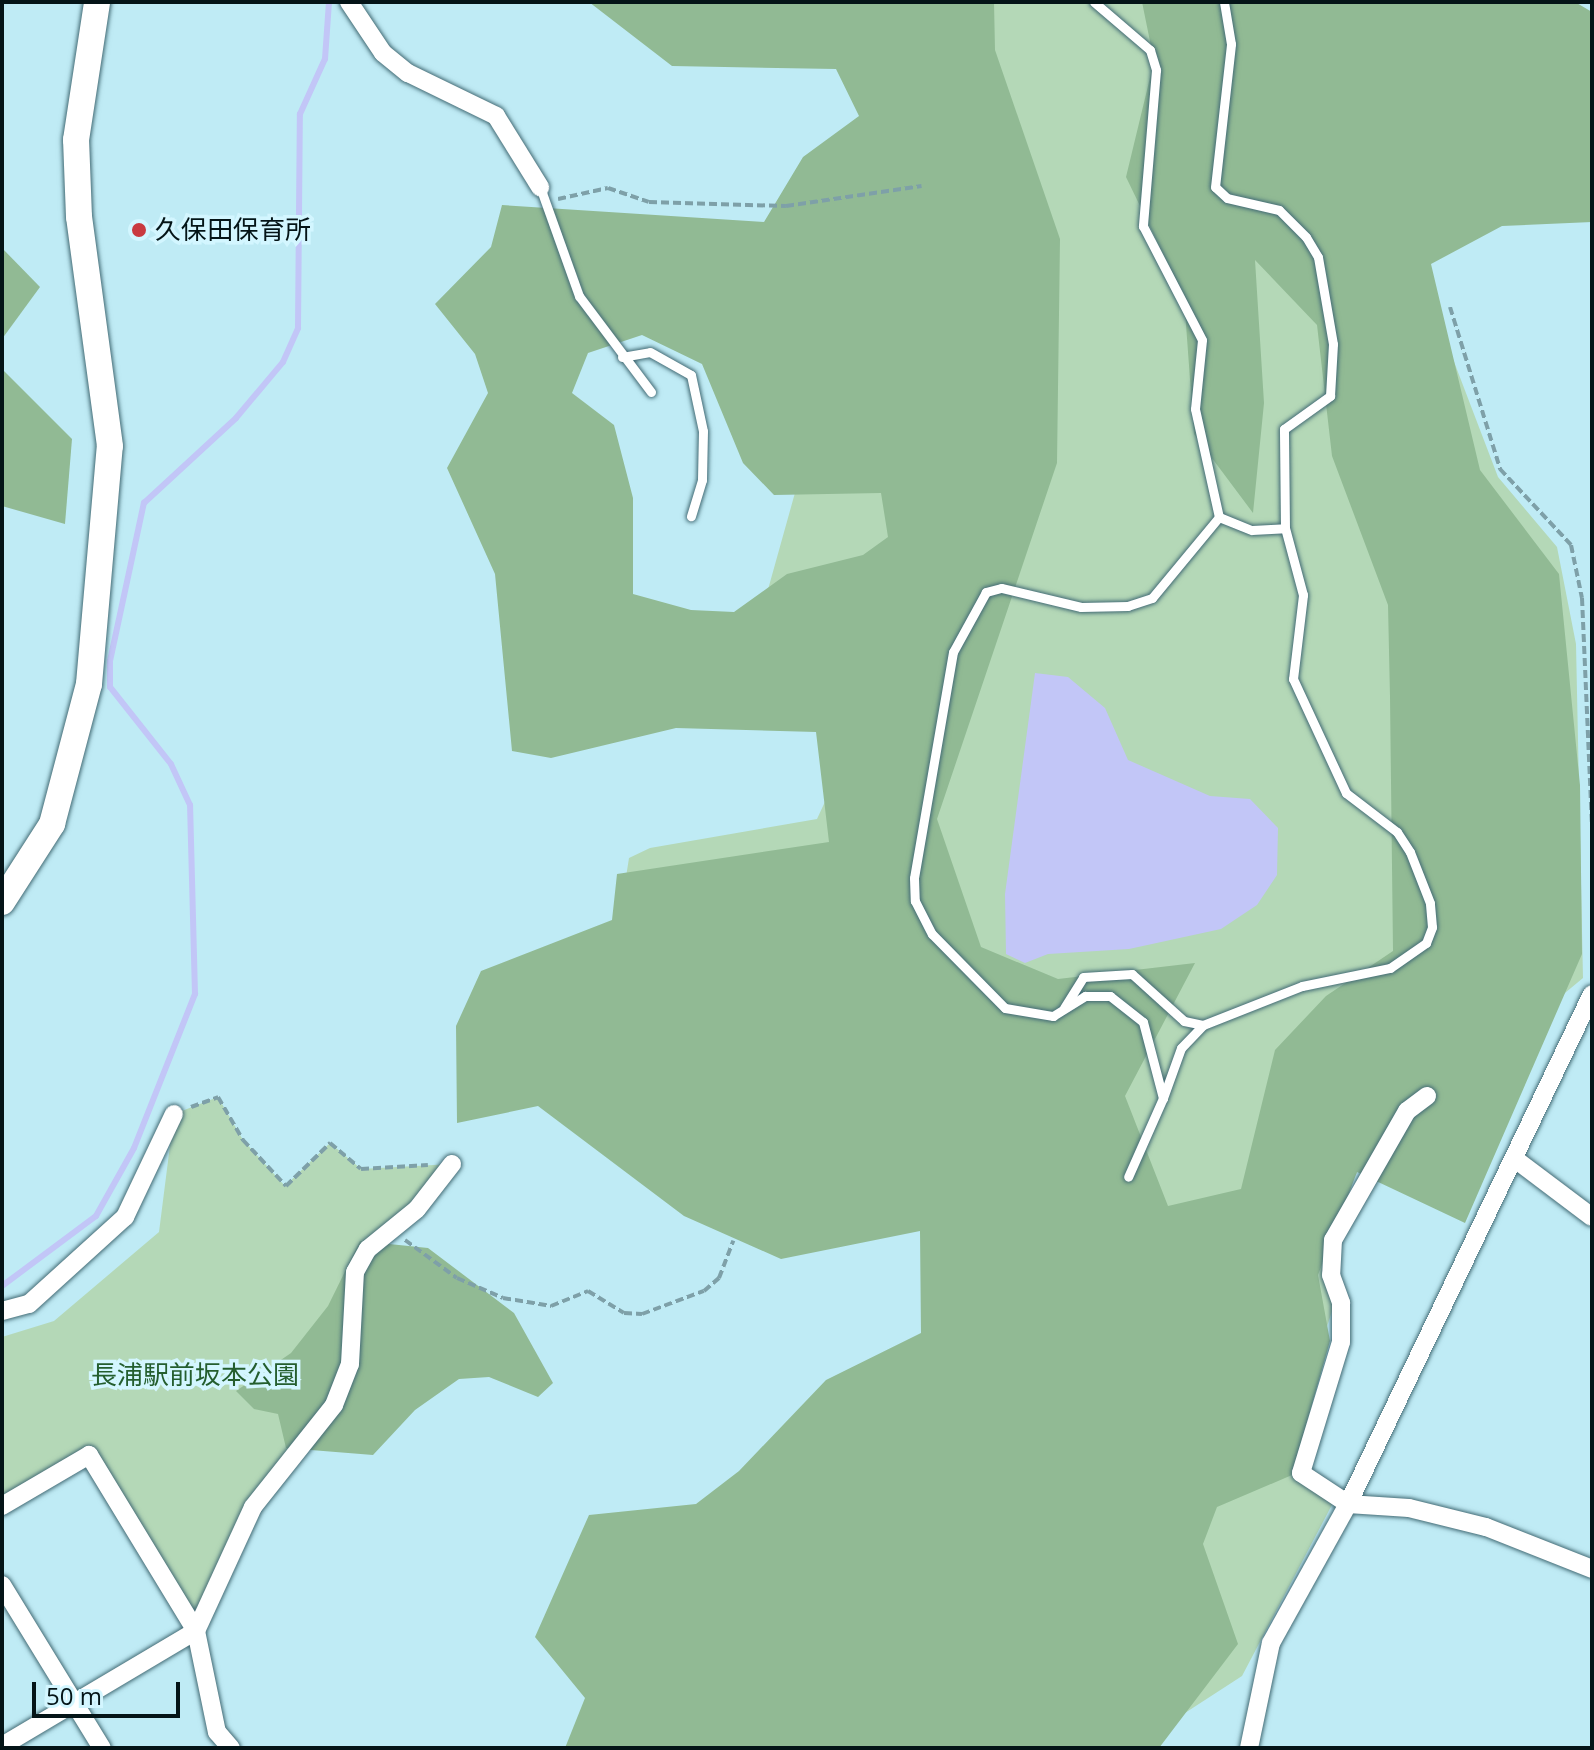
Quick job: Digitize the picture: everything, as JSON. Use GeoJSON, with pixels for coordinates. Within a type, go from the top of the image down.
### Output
{"type":"FeatureCollection","features":[{"type":"Feature","properties":{"kind":"street"},"geometry":{"type":"LineString","coordinates":[[2,902],[52,824],[89,684],[110,446],[79,217],[76,140],[97,2]]}},
{"type":"Feature","properties":{"kind":"street"},"geometry":{"type":"LineString","coordinates":[[349,2],[383,53],[408,73],[496,116],[543,195]]}},
{"type":"Feature","properties":{"kind":"street"},"geometry":{"type":"LineString","coordinates":[[1249,1748],[1271,1643],[1348,1504],[1592,994]]}},
{"type":"Feature","properties":{"kind":"street"},"geometry":{"type":"LineString","coordinates":[[1427,1096],[1407,1111],[1333,1240],[1331,1275],[1341,1303],[1341,1342],[1301,1473],[1348,1504],[1409,1508],[1486,1527],[1592,1569]]}},
{"type":"Feature","properties":{"kind":"street"},"geometry":{"type":"LineString","coordinates":[[2,1311],[29,1304],[125,1217],[174,1114]]}},
{"type":"Feature","properties":{"kind":"street"},"geometry":{"type":"LineString","coordinates":[[1515,1159],[1592,1217]]}},
{"type":"Feature","properties":{"kind":"street"},"geometry":{"type":"LineString","coordinates":[[2,1746],[196,1631],[253,1507],[334,1405],[350,1364],[355,1272],[368,1249],[392,1230],[452,1164]]}},
{"type":"Feature","properties":{"kind":"street"},"geometry":{"type":"LineString","coordinates":[[2,1506],[89,1455],[196,1631],[217,1732],[231,1748]]}},
{"type":"Feature","properties":{"kind":"street"},"geometry":{"type":"LineString","coordinates":[[2,1585],[102,1748]]}},
{"type":"Feature","properties":{"kind":"lane"},"geometry":{"type":"LineString","coordinates":[[1094,2],[1150,50],[1156,70],[1143,226],[1202,340],[1195,409],[1219,517]]}},
{"type":"Feature","properties":{"kind":"lane"},"geometry":{"type":"LineString","coordinates":[[1128,1177],[1181,1048],[1203,1025],[1302,986],[1390,968],[1426,943],[1432,927],[1430,903],[1410,852],[1397,832],[1346,793],[1293,679],[1303,595],[1285,528],[1284,429],[1330,396],[1333,344],[1318,257],[1306,237],[1279,210],[1227,198],[1215,187],[1231,44],[1224,2]]}},
{"type":"Feature","properties":{"kind":"lane"},"geometry":{"type":"LineString","coordinates":[[543,195],[579,296],[651,392]]}},
{"type":"Feature","properties":{"kind":"lane"},"geometry":{"type":"LineString","coordinates":[[622,357],[650,352],[691,375],[703,431],[702,480],[691,516]]}},
{"type":"Feature","properties":{"kind":"lane"},"geometry":{"type":"LineString","coordinates":[[1219,517],[1252,530],[1285,528]]}},
{"type":"Feature","properties":{"kind":"lane"},"geometry":{"type":"LineString","coordinates":[[1163,1098],[1143,1022],[1129,1006],[1110,996],[1085,996],[1053,1016],[1005,1008],[932,934],[915,901],[953,652],[986,592],[1001,588],[1081,607],[1152,598],[1219,517]]}},
{"type":"Feature","properties":{"kind":"lane"},"geometry":{"type":"LineString","coordinates":[[1064,1008],[1083,977],[1132,974],[1184,1021],[1203,1025]]}},
{"type":"Feature","properties":{"kind":"path"},"geometry":{"type":"LineString","coordinates":[[543,195],[584,188],[608,188],[649,202],[786,206],[922,186]]}},
{"type":"Feature","properties":{"kind":"path"},"geometry":{"type":"LineString","coordinates":[[1450,307],[1500,469],[1571,545],[1582,598],[1592,824]]}},
{"type":"Feature","properties":{"kind":"path"},"geometry":{"type":"LineString","coordinates":[[1592,943],[1592,971]]}},
{"type":"Feature","properties":{"kind":"path"},"geometry":{"type":"LineString","coordinates":[[174,1114],[218,1097],[243,1140],[286,1186],[330,1143],[361,1169],[452,1164]]}},
{"type":"Feature","properties":{"kind":"path"},"geometry":{"type":"LineString","coordinates":[[392,1230],[457,1278],[503,1298],[551,1306],[588,1291],[624,1313],[642,1314],[704,1291],[719,1278],[733,1241]]}},
{"type":"Feature","properties":{"kind":"green space"},"geometry":{"type":"Polygon","coordinates":[[[589,2],[994,2],[995,50],[1060,239],[1057,463],[937,819],[981,947],[1058,979],[1195,963],[1125,1096],[1168,1206],[1241,1189],[1275,1050],[1326,996],[1393,951],[1390,697],[1388,605],[1332,456],[1317,325],[1255,260],[1264,403],[1253,513],[1194,434],[1184,297],[1126,177],[1154,61],[1142,2],[1575,2],[1592,12],[1592,222],[1502,226],[1431,264],[1480,470],[1559,574],[1580,785],[1582,954],[1465,1223],[1357,1172],[1318,1275],[1330,1341],[1292,1475],[1217,1507],[1203,1544],[1238,1644],[1159,1748],[565,1748],[585,1698],[535,1637],[589,1515],[696,1504],[739,1471],[826,1380],[921,1333],[920,1231],[781,1259],[684,1216],[538,1106],[457,1123],[456,1026],[481,971],[612,920],[617,874],[829,842],[816,732],[676,728],[551,758],[512,751],[495,574],[447,468],[488,393],[475,354],[435,304],[491,247],[502,205],[764,222],[803,157],[859,116],[836,69],[672,66],[589,2]],[[642,335],[588,353],[572,393],[614,425],[633,498],[633,594],[691,610],[734,612],[787,574],[863,555],[888,537],[881,493],[774,495],[743,463],[702,364],[642,335]]]}},
{"type":"Feature","properties":{"kind":"green space"},"geometry":{"type":"Polygon","coordinates":[[[932,2],[1243,2],[1424,283],[1498,477],[1557,547],[1576,644],[1583,978],[1524,1027],[1404,1099],[1318,1234],[1333,1308],[1283,1464],[1334,1501],[1242,1676],[1131,1748],[1087,1365],[623,896],[629,858],[650,848],[817,819],[854,739],[762,611],[932,2]]]}},
{"type":"Feature","properties":{"kind":"green space"},"geometry":{"type":"Polygon","coordinates":[[[2,248],[40,287],[2,339],[2,248]]]}},
{"type":"Feature","properties":{"kind":"green space"},"geometry":{"type":"Polygon","coordinates":[[[2,369],[72,439],[65,524],[2,506],[2,369]]]}},
{"type":"Feature","properties":{"kind":"green space","name":"長浦駅前坂本公園"},"geometry":{"type":"Polygon","coordinates":[[[218,1097],[243,1140],[285,1186],[330,1143],[361,1169],[452,1164],[368,1249],[350,1364],[253,1507],[196,1631],[89,1455],[2,1506],[2,1337],[54,1321],[159,1232],[174,1114],[218,1097]]]}},
{"type":"Feature","properties":{"kind":"green space"},"geometry":{"type":"Polygon","coordinates":[[[360,1241],[428,1248],[514,1313],[553,1383],[538,1397],[489,1377],[459,1379],[415,1410],[373,1455],[286,1448],[278,1414],[254,1409],[236,1391],[291,1353],[328,1306],[360,1241]]]}},
{"type":"Feature","properties":{"kind":"water"},"geometry":{"type":"Polygon","coordinates":[[[1035,673],[1068,677],[1105,708],[1128,760],[1210,796],[1250,799],[1278,828],[1277,875],[1257,905],[1221,929],[1129,949],[1048,954],[1025,963],[1006,954],[1005,894],[1035,673]]]}},
{"type":"Feature","properties":{"kind":"waterway"},"geometry":{"type":"LineString","coordinates":[[2,1286],[96,1216],[134,1148],[195,994],[190,805],[171,764],[110,687],[110,661],[144,503],[236,418],[283,362],[298,328],[300,114],[325,59],[329,2]]}},
{"type":"Feature","properties":{"kind":"place","name":"久保田保育所"},"geometry":{"type":"Point","coordinates":[139,230]}}]}
